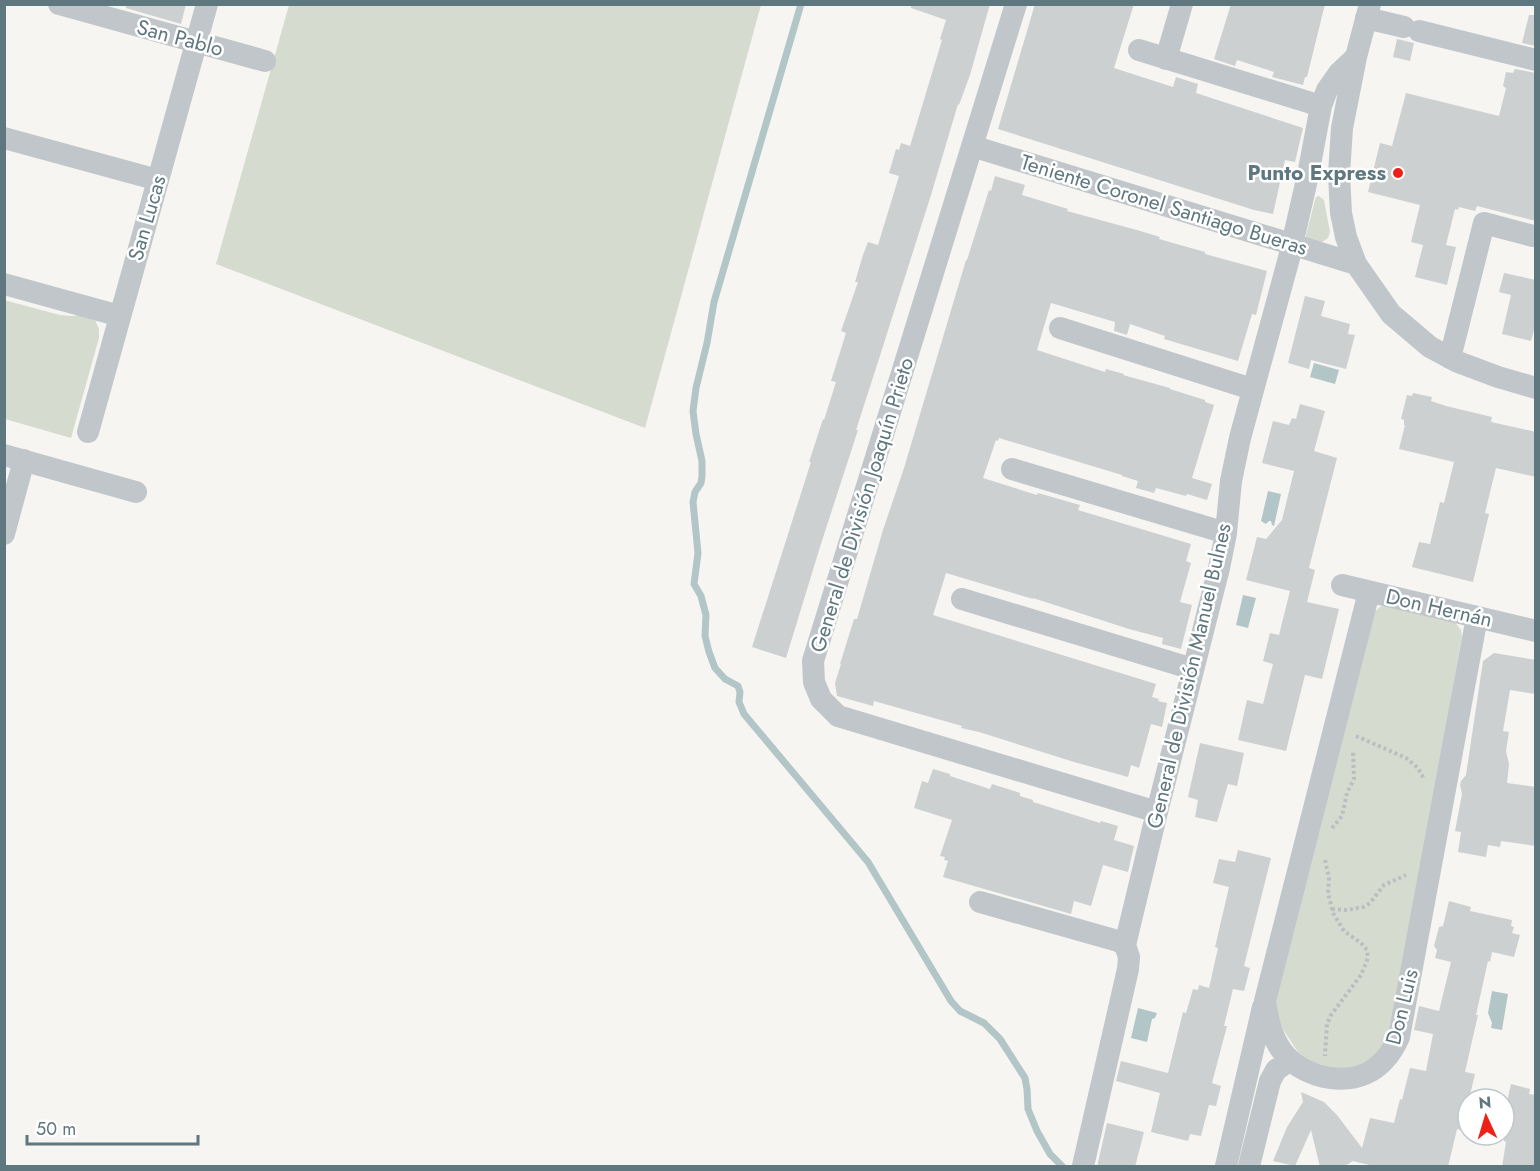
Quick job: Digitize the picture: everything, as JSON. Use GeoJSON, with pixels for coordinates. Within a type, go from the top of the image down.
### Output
{"type":"FeatureCollection","features":[{"type":"Feature","properties":{"kind":"street","name":"San Pablo"},"geometry":{"type":"LineString","coordinates":[[59,4],[265,61]]}},
{"type":"Feature","properties":{"kind":"street","name":"San Lucas"},"geometry":{"type":"LineString","coordinates":[[88,432],[207,4]]}},
{"type":"Feature","properties":{"kind":"street","name":"General de División Joaquín Prieto"},"geometry":{"type":"LineString","coordinates":[[1016,4],[813,661],[814,682],[821,699],[838,716],[1157,812]]}},
{"type":"Feature","properties":{"kind":"street"},"geometry":{"type":"LineString","coordinates":[[1166,58],[1182,4]]}},
{"type":"Feature","properties":{"kind":"street"},"geometry":{"type":"LineString","coordinates":[[1536,60],[1411,29],[1368,11],[1342,128],[1339,174],[1341,213],[1346,237],[1356,264],[1391,314],[1430,347],[1450,358],[1498,377],[1536,388]]}},
{"type":"Feature","properties":{"kind":"street"},"geometry":{"type":"LineString","coordinates":[[1139,50],[1321,106]]}},
{"type":"Feature","properties":{"kind":"street","name":"General de División Manuel Bulnes"},"geometry":{"type":"LineString","coordinates":[[1083,1167],[1128,969],[1129,957],[1125,945],[1219,568],[1226,533],[1231,481],[1240,438],[1292,245],[1321,106],[1327,90],[1356,57]]}},
{"type":"Feature","properties":{"kind":"street"},"geometry":{"type":"LineString","coordinates":[[4,138],[158,180]]}},
{"type":"Feature","properties":{"kind":"street","name":"Teniente Coronel Santiago Bueras"},"geometry":{"type":"LineString","coordinates":[[972,146],[1356,264]]}},
{"type":"Feature","properties":{"kind":"street"},"geometry":{"type":"LineString","coordinates":[[1450,358],[1484,223],[1533,236]]}},
{"type":"Feature","properties":{"kind":"street"},"geometry":{"type":"LineString","coordinates":[[4,284],[120,316]]}},
{"type":"Feature","properties":{"kind":"street"},"geometry":{"type":"LineString","coordinates":[[1060,328],[1252,389]]}},
{"type":"Feature","properties":{"kind":"street"},"geometry":{"type":"LineString","coordinates":[[4,534],[14,458],[136,492]]}},
{"type":"Feature","properties":{"kind":"street"},"geometry":{"type":"LineString","coordinates":[[1012,469],[1226,533]]}},
{"type":"Feature","properties":{"kind":"street","name":"Don Hernán"},"geometry":{"type":"LineString","coordinates":[[1342,585],[1536,631]]}},
{"type":"Feature","properties":{"kind":"street","name":"Don Luis"},"geometry":{"type":"LineString","coordinates":[[1369,592],[1264,1001],[1268,1023],[1275,1040],[1287,1057],[1304,1070],[1320,1076],[1342,1080],[1356,1078],[1373,1069],[1386,1060],[1394,1049],[1402,1027],[1477,617]]}},
{"type":"Feature","properties":{"kind":"street"},"geometry":{"type":"LineString","coordinates":[[962,599],[1193,669]]}},
{"type":"Feature","properties":{"kind":"street"},"geometry":{"type":"LineString","coordinates":[[980,903],[1118,941],[1125,945]]}},
{"type":"Feature","properties":{"kind":"street"},"geometry":{"type":"LineString","coordinates":[[1226,1167],[1264,1001]]}},
{"type":"Feature","properties":{"kind":"street"},"geometry":{"type":"LineString","coordinates":[[1249,1167],[1270,1081],[1276,1070],[1290,1060]]}},
{"type":"Feature","properties":{"kind":"street"},"geometry":{"type":"LineString","coordinates":[[1248,1071],[1265,1097]]}},
{"type":"Feature","properties":{"kind":"path"},"geometry":{"type":"LineString","coordinates":[[1358,726],[1355,738],[1406,758],[1418,768],[1426,783]]}},
{"type":"Feature","properties":{"kind":"path"},"geometry":{"type":"LineString","coordinates":[[1328,832],[1342,816],[1347,793],[1354,779],[1353,748]]}},
{"type":"Feature","properties":{"kind":"path"},"geometry":{"type":"LineString","coordinates":[[1324,854],[1332,909],[1344,931],[1367,950],[1368,958],[1361,975],[1331,1015],[1327,1024],[1326,1058]]}},
{"type":"Feature","properties":{"kind":"path"},"geometry":{"type":"LineString","coordinates":[[1332,909],[1347,910],[1363,907],[1370,903],[1384,885],[1410,870]]}},
{"type":"Feature","properties":{"kind":"shaded area"},"geometry":{"type":"Polygon","coordinates":[[[289,5],[761,5],[645,428],[216,264],[289,5]]]}},
{"type":"Feature","properties":{"kind":"shaded area"},"geometry":{"type":"Polygon","coordinates":[[[1319,196],[1324,200],[1330,232],[1328,238],[1321,243],[1306,239],[1315,200],[1319,196]]]}},
{"type":"Feature","properties":{"kind":"shaded area"},"geometry":{"type":"Polygon","coordinates":[[[4,300],[60,315],[83,315],[95,320],[99,329],[99,338],[71,438],[5,419],[4,300]]]}},
{"type":"Feature","properties":{"kind":"shaded area"},"geometry":{"type":"Polygon","coordinates":[[[1314,363],[1339,370],[1335,384],[1310,377],[1314,363]]]}},
{"type":"Feature","properties":{"kind":"shaded area"},"geometry":{"type":"Polygon","coordinates":[[[1268,491],[1281,494],[1274,526],[1271,521],[1266,524],[1261,521],[1268,491]]]}},
{"type":"Feature","properties":{"kind":"shaded area"},"geometry":{"type":"Polygon","coordinates":[[[1243,595],[1256,598],[1248,628],[1236,625],[1243,595]]]}},
{"type":"Feature","properties":{"kind":"shaded area"},"geometry":{"type":"Polygon","coordinates":[[[1386,604],[1452,618],[1461,630],[1462,636],[1395,1018],[1388,1037],[1380,1049],[1365,1062],[1342,1072],[1302,1058],[1284,1031],[1277,1016],[1275,1002],[1373,613],[1386,604]]]}},
{"type":"Feature","properties":{"kind":"shaded area"},"geometry":{"type":"Polygon","coordinates":[[[1492,991],[1508,994],[1502,1030],[1491,1028],[1492,1023],[1488,1013],[1492,991]]]}},
{"type":"Feature","properties":{"kind":"shaded area"},"geometry":{"type":"Polygon","coordinates":[[[1138,1008],[1157,1013],[1152,1019],[1147,1042],[1131,1038],[1138,1008]]]}},
{"type":"Feature","properties":{"kind":"building"},"geometry":{"type":"Polygon","coordinates":[[[126,4],[186,4],[181,24],[126,8],[126,4]]]}},
{"type":"Feature","properties":{"kind":"building"},"geometry":{"type":"Polygon","coordinates":[[[911,4],[990,4],[970,75],[958,104],[786,658],[752,647],[836,382],[831,381],[846,333],[841,331],[858,282],[855,282],[863,255],[868,242],[878,245],[899,176],[889,173],[896,149],[899,150],[901,143],[910,146],[946,20],[911,8],[911,4]]]}},
{"type":"Feature","properties":{"kind":"building"},"geometry":{"type":"Polygon","coordinates":[[[1035,4],[1134,4],[1114,68],[1173,87],[1176,77],[1198,84],[1196,93],[1303,128],[1295,162],[1285,160],[1273,214],[998,129],[1035,4]]]}},
{"type":"Feature","properties":{"kind":"building"},"geometry":{"type":"Polygon","coordinates":[[[1231,4],[1325,4],[1303,85],[1272,77],[1274,72],[1237,60],[1235,66],[1214,59],[1231,4]]]}},
{"type":"Feature","properties":{"kind":"building"},"geometry":{"type":"Polygon","coordinates":[[[1529,15],[1536,15],[1536,46],[1522,43],[1529,15]]]}},
{"type":"Feature","properties":{"kind":"building"},"geometry":{"type":"Polygon","coordinates":[[[1397,39],[1414,43],[1410,61],[1393,57],[1397,39]]]}},
{"type":"Feature","properties":{"kind":"building"},"geometry":{"type":"Polygon","coordinates":[[[1515,69],[1536,73],[1536,221],[1477,206],[1475,211],[1459,207],[1458,210],[1455,209],[1446,245],[1456,247],[1447,285],[1415,277],[1423,245],[1411,242],[1420,205],[1368,192],[1380,143],[1392,146],[1406,93],[1499,116],[1506,88],[1503,86],[1506,72],[1513,73],[1515,69]]]}},
{"type":"Feature","properties":{"kind":"building"},"geometry":{"type":"Polygon","coordinates":[[[995,176],[1025,185],[1022,195],[1068,209],[1067,211],[1137,230],[1205,252],[1205,254],[1267,271],[1256,315],[1252,314],[1238,361],[1164,339],[1165,336],[1130,324],[1127,335],[1114,331],[1115,322],[1051,303],[1037,350],[1105,372],[1106,369],[1170,388],[1214,405],[1192,478],[1212,484],[1207,500],[1156,488],[1154,493],[1136,488],[1138,481],[1122,475],[999,438],[998,441],[996,440],[983,478],[1037,495],[1038,493],[1080,505],[1078,510],[1191,544],[1186,561],[1191,563],[1180,602],[1192,605],[1181,649],[1162,644],[1163,638],[946,573],[933,615],[1156,684],[1152,697],[1167,703],[1162,727],[1151,724],[1139,768],[1131,765],[1128,777],[874,701],[873,706],[837,696],[835,683],[840,664],[854,619],[857,619],[966,260],[995,176]]]}},
{"type":"Feature","properties":{"kind":"building"},"geometry":{"type":"Polygon","coordinates":[[[1504,273],[1536,280],[1536,323],[1531,341],[1502,334],[1511,295],[1499,292],[1504,273]]]}},
{"type":"Feature","properties":{"kind":"building"},"geometry":{"type":"Polygon","coordinates":[[[1305,296],[1325,301],[1321,316],[1350,324],[1348,334],[1355,335],[1346,369],[1311,360],[1309,369],[1288,363],[1305,296]]]}},
{"type":"Feature","properties":{"kind":"building"},"geometry":{"type":"Polygon","coordinates":[[[1413,393],[1432,397],[1431,401],[1446,406],[1492,417],[1491,422],[1536,432],[1536,477],[1496,468],[1485,513],[1489,514],[1473,582],[1412,567],[1419,542],[1430,544],[1440,502],[1444,503],[1454,462],[1399,449],[1405,425],[1404,420],[1401,419],[1407,395],[1412,396],[1413,393]]]}},
{"type":"Feature","properties":{"kind":"building"},"geometry":{"type":"Polygon","coordinates":[[[1300,404],[1325,411],[1314,451],[1337,458],[1309,568],[1315,570],[1307,602],[1339,609],[1322,679],[1305,675],[1286,751],[1238,740],[1247,700],[1263,704],[1273,664],[1263,661],[1270,633],[1279,635],[1290,591],[1246,580],[1257,537],[1266,539],[1282,520],[1294,471],[1262,463],[1273,421],[1289,425],[1292,418],[1296,419],[1300,404]]]}},
{"type":"Feature","properties":{"kind":"building"},"geometry":{"type":"Polygon","coordinates":[[[1494,653],[1536,660],[1536,694],[1510,690],[1503,731],[1509,732],[1506,751],[1509,764],[1507,783],[1536,787],[1536,846],[1501,841],[1500,847],[1488,845],[1486,857],[1458,852],[1461,832],[1455,831],[1462,794],[1460,785],[1466,775],[1483,661],[1494,653]]]}},
{"type":"Feature","properties":{"kind":"building"},"geometry":{"type":"Polygon","coordinates":[[[1200,743],[1244,753],[1237,786],[1228,784],[1217,822],[1195,817],[1198,800],[1188,797],[1200,743]]]}},
{"type":"Feature","properties":{"kind":"building"},"geometry":{"type":"Polygon","coordinates":[[[933,769],[990,789],[992,784],[1020,793],[1020,796],[1033,800],[1033,802],[1100,823],[1101,821],[1118,826],[1114,840],[1134,846],[1128,872],[1103,865],[1091,906],[1074,901],[1071,914],[943,877],[948,861],[944,860],[945,857],[940,856],[952,820],[914,808],[922,781],[928,783],[933,769]]]}},
{"type":"Feature","properties":{"kind":"building"},"geometry":{"type":"Polygon","coordinates":[[[1238,850],[1271,858],[1244,966],[1250,968],[1244,991],[1233,989],[1224,1026],[1227,1026],[1212,1083],[1221,1086],[1216,1106],[1209,1105],[1201,1136],[1190,1134],[1188,1141],[1151,1132],[1160,1093],[1116,1081],[1121,1061],[1168,1073],[1183,1012],[1186,1013],[1193,989],[1198,990],[1199,985],[1209,988],[1218,948],[1215,947],[1229,887],[1213,883],[1219,859],[1235,862],[1238,850]]]}},
{"type":"Feature","properties":{"kind":"building"},"geometry":{"type":"Polygon","coordinates":[[[1449,901],[1471,907],[1470,911],[1512,920],[1511,926],[1514,927],[1512,933],[1520,935],[1514,957],[1492,952],[1490,962],[1488,961],[1465,1072],[1475,1074],[1472,1087],[1456,1087],[1456,1133],[1448,1167],[1377,1167],[1353,1161],[1343,1167],[1320,1167],[1311,1130],[1295,1166],[1273,1161],[1287,1127],[1303,1102],[1301,1092],[1324,1102],[1362,1148],[1370,1118],[1394,1123],[1410,1068],[1426,1071],[1433,1034],[1414,1030],[1419,1006],[1439,1011],[1451,962],[1435,958],[1437,950],[1434,946],[1439,927],[1443,926],[1449,901]]]}},
{"type":"Feature","properties":{"kind":"building"},"geometry":{"type":"Polygon","coordinates":[[[1511,1084],[1530,1089],[1529,1094],[1536,1095],[1536,1167],[1502,1167],[1505,1147],[1516,1147],[1516,1087],[1510,1087],[1511,1084]]]}},
{"type":"Feature","properties":{"kind":"building"},"geometry":{"type":"Polygon","coordinates":[[[1107,1123],[1144,1132],[1135,1167],[1097,1167],[1107,1123]]]}},
{"type":"Feature","properties":{"kind":"waterway"},"geometry":{"type":"LineString","coordinates":[[801,4],[714,302],[696,388],[693,411],[702,461],[702,476],[693,502],[698,553],[694,584],[701,596],[706,615],[705,636],[715,668],[725,679],[738,686],[739,702],[744,714],[868,862],[951,1001],[960,1011],[984,1023],[1000,1039],[1025,1078],[1028,1109],[1037,1131],[1050,1154],[1062,1166]]}},
{"type":"Feature","properties":{"kind":"place","name":"Punto Express"},"geometry":{"type":"Point","coordinates":[1398,173]}}]}
